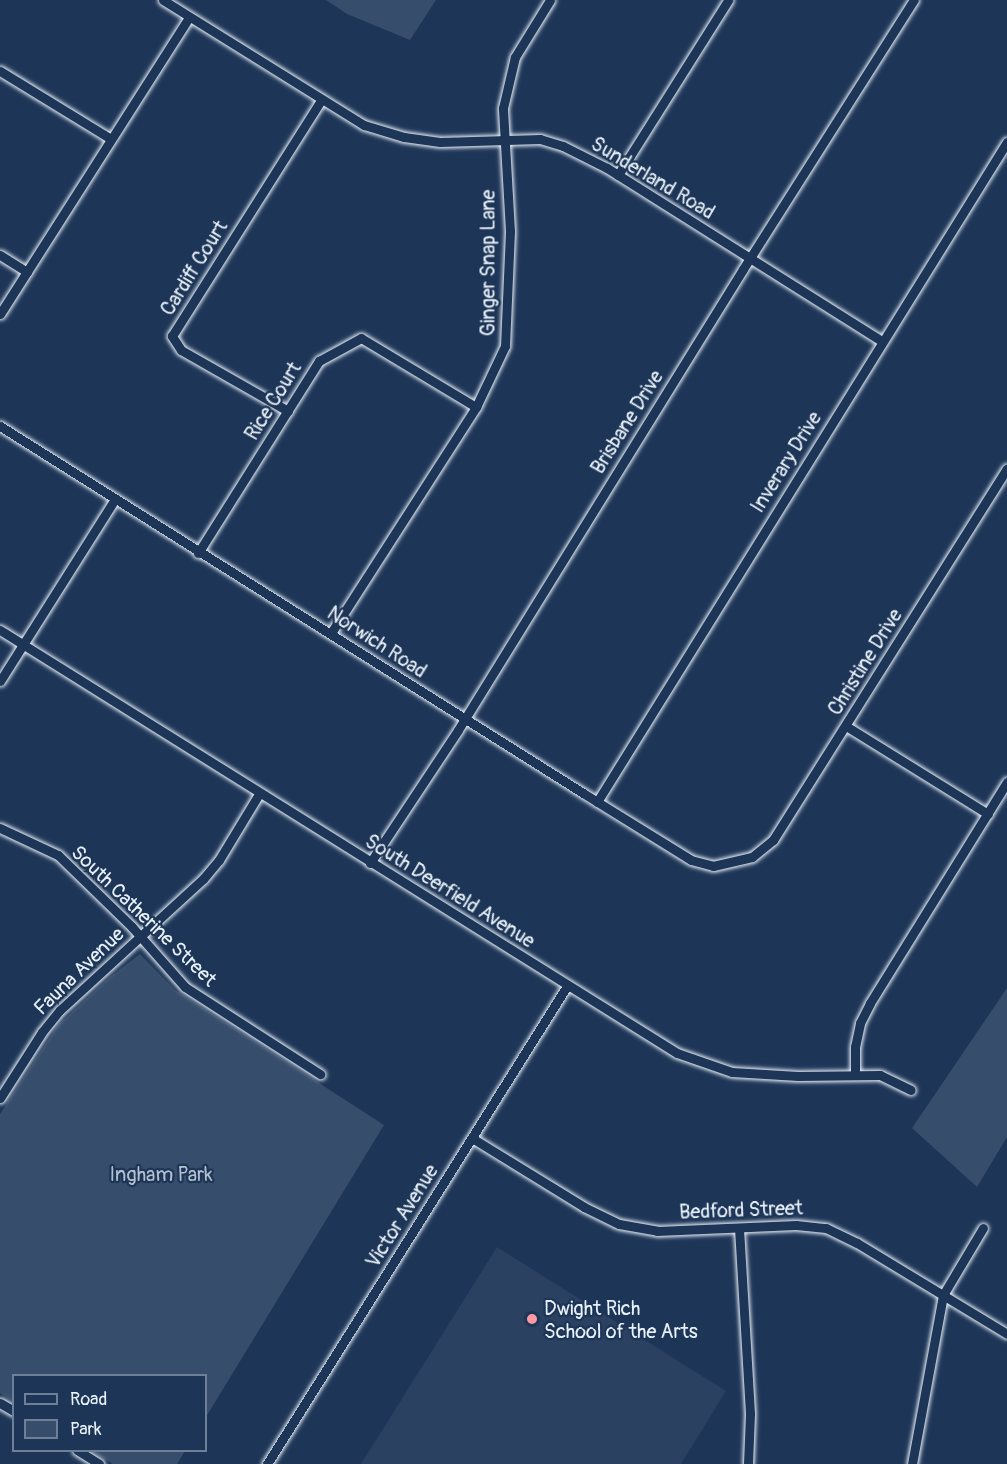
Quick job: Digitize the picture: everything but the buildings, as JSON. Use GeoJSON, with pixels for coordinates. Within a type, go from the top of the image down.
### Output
{"type":"FeatureCollection","features":[{"type":"Feature","properties":{"kind":"street","name":"Sunderland Road"},"geometry":{"type":"LineString","coordinates":[[163,0],[364,125],[404,137],[440,142],[503,142],[540,139],[563,146],[618,175],[882,341]]}},
{"type":"Feature","properties":{"kind":"street","name":"Ginger Snap Lane"},"geometry":{"type":"LineString","coordinates":[[332,633],[476,407],[505,346],[510,231],[503,142],[503,108],[515,57],[550,0]]}},
{"type":"Feature","properties":{"kind":"street"},"geometry":{"type":"LineString","coordinates":[[618,175],[728,0]]}},
{"type":"Feature","properties":{"kind":"street","name":"Brisbane Drive"},"geometry":{"type":"LineString","coordinates":[[370,863],[464,720],[750,258],[914,0]]}},
{"type":"Feature","properties":{"kind":"street"},"geometry":{"type":"LineString","coordinates":[[0,314],[189,16]]}},
{"type":"Feature","properties":{"kind":"street"},"geometry":{"type":"LineString","coordinates":[[0,71],[111,139]]}},
{"type":"Feature","properties":{"kind":"street","name":"Cardiff Court"},"geometry":{"type":"LineString","coordinates":[[288,411],[181,350],[172,336],[321,100]]}},
{"type":"Feature","properties":{"kind":"street","name":"Inverary Drive"},"geometry":{"type":"LineString","coordinates":[[597,802],[1007,142]]}},
{"type":"Feature","properties":{"kind":"street"},"geometry":{"type":"LineString","coordinates":[[0,255],[27,272]]}},
{"type":"Feature","properties":{"kind":"street","name":"Rice Court"},"geometry":{"type":"LineString","coordinates":[[198,553],[319,362],[361,338],[476,407]]}},
{"type":"Feature","properties":{"kind":"street","name":"Norwich Road"},"geometry":{"type":"LineString","coordinates":[[0,426],[198,553],[332,633],[464,720],[691,860],[713,866],[741,861]]}},
{"type":"Feature","properties":{"kind":"street","name":"Christine Drive"},"geometry":{"type":"LineString","coordinates":[[741,861],[764,850],[773,840],[1007,469]]}},
{"type":"Feature","properties":{"kind":"street"},"geometry":{"type":"LineString","coordinates":[[0,681],[115,499]]}},
{"type":"Feature","properties":{"kind":"street","name":"South Deerfield Avenue"},"geometry":{"type":"LineString","coordinates":[[0,630],[259,794],[677,1053],[732,1072],[798,1076],[880,1075],[911,1090]]}},
{"type":"Feature","properties":{"kind":"street"},"geometry":{"type":"LineString","coordinates":[[846,726],[988,814]]}},
{"type":"Feature","properties":{"kind":"street"},"geometry":{"type":"LineString","coordinates":[[855,1074],[855,1047],[860,1023],[870,1003],[1007,782]]}},
{"type":"Feature","properties":{"kind":"street","name":"Fauna Avenue"},"geometry":{"type":"LineString","coordinates":[[0,1098],[42,1032],[60,1010],[203,879],[259,794]]}},
{"type":"Feature","properties":{"kind":"street","name":"South Catherine Street"},"geometry":{"type":"LineString","coordinates":[[0,828],[58,855],[140,937],[185,987],[320,1074]]}},
{"type":"Feature","properties":{"kind":"street","name":"Victor Avenue"},"geometry":{"type":"LineString","coordinates":[[267,1464],[567,986]]}},
{"type":"Feature","properties":{"kind":"street","name":"Bedford Street"},"geometry":{"type":"LineString","coordinates":[[472,1138],[584,1207],[619,1224],[657,1231],[806,1225],[826,1228],[857,1243],[1007,1334]]}},
{"type":"Feature","properties":{"kind":"street"},"geometry":{"type":"LineString","coordinates":[[739,1228],[750,1414],[748,1464]]}},
{"type":"Feature","properties":{"kind":"street"},"geometry":{"type":"LineString","coordinates":[[912,1464],[943,1294],[983,1228]]}},
{"type":"Feature","properties":{"kind":"street"},"geometry":{"type":"LineString","coordinates":[[80,1452],[99,1464]]}},
{"type":"Feature","properties":{"kind":"shaded area","name":"Dwight Rich School of the Arts"},"geometry":{"type":"Polygon","coordinates":[[[497,1247],[726,1391],[681,1464],[361,1464],[497,1247]]]}},
{"type":"Feature","properties":{"kind":"green space"},"geometry":{"type":"Polygon","coordinates":[[[326,0],[436,0],[410,40],[347,14],[326,0]]]}},
{"type":"Feature","properties":{"kind":"green space","name":"Ingham Park"},"geometry":{"type":"Polygon","coordinates":[[[140,954],[175,990],[384,1125],[207,1415],[207,1374],[12,1374],[12,1400],[0,1393],[0,1114],[58,1025],[110,977],[140,954]]]}},
{"type":"Feature","properties":{"kind":"green space"},"geometry":{"type":"Polygon","coordinates":[[[1007,988],[1007,1137],[977,1187],[912,1128],[1007,988]]]}},
{"type":"Feature","properties":{"kind":"green space"},"geometry":{"type":"Polygon","coordinates":[[[94,1452],[184,1452],[177,1464],[113,1464],[94,1452]]]}},
{"type":"Feature","properties":{"kind":"place","name":"Dwight Rich School of the Arts"},"geometry":{"type":"Point","coordinates":[532,1319]}}]}
